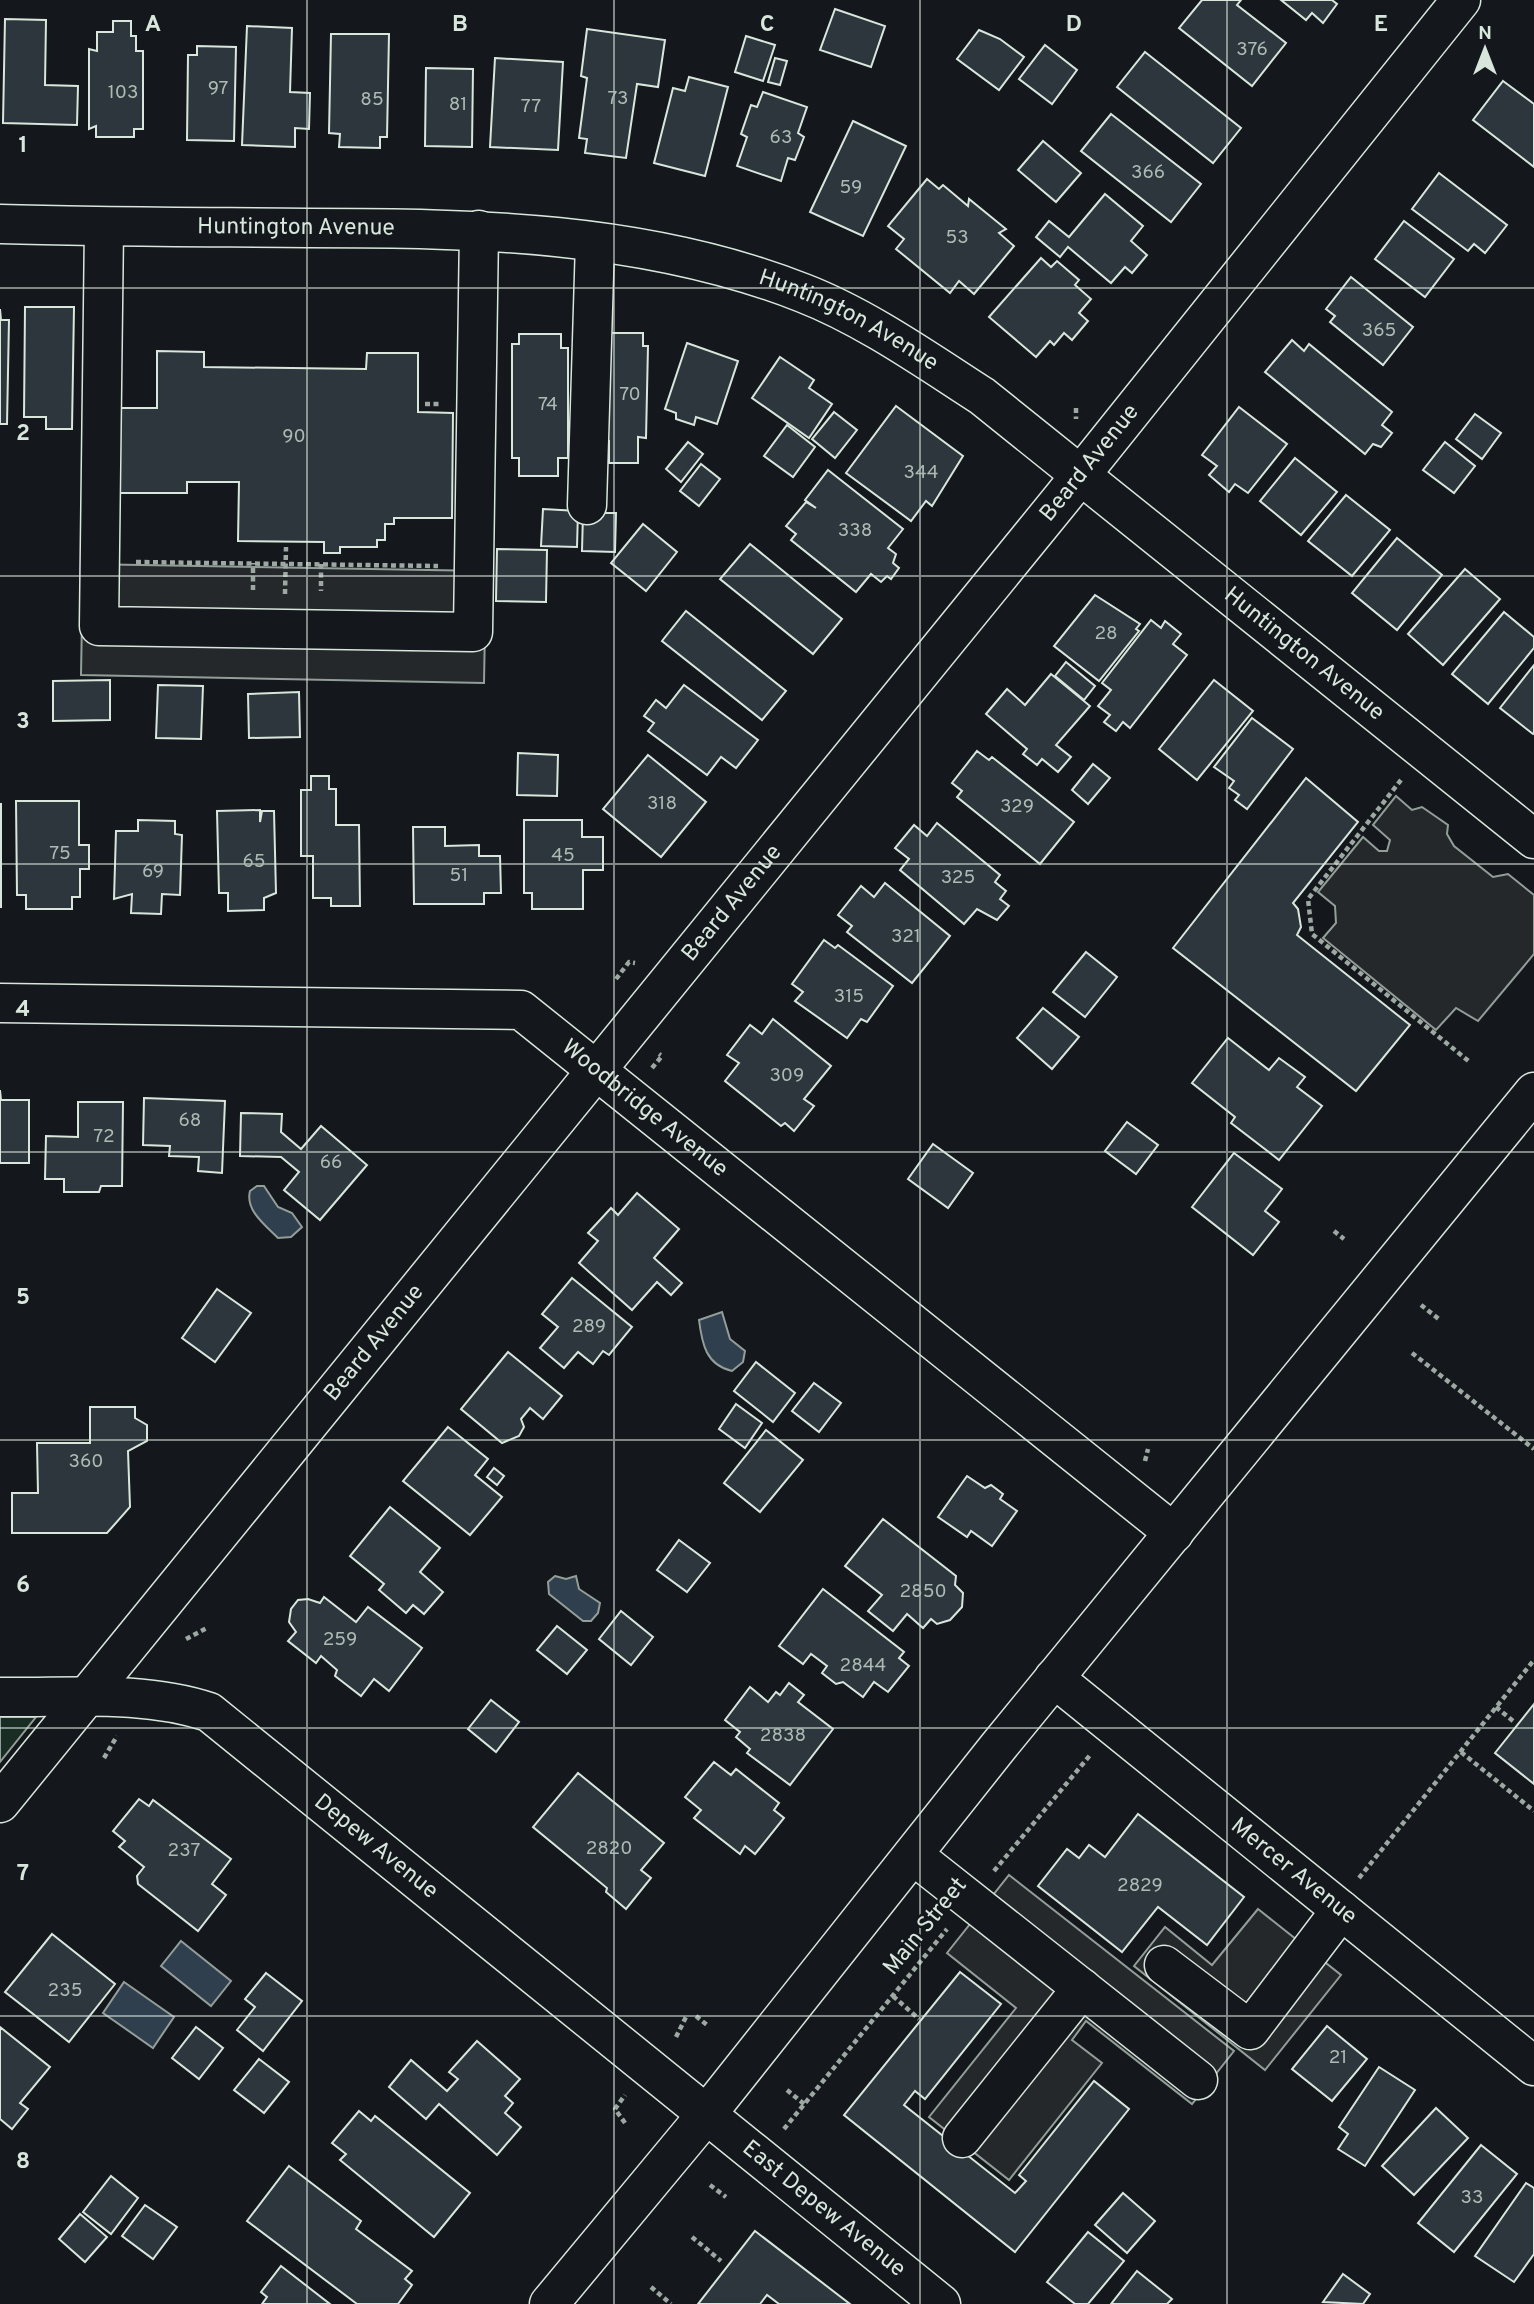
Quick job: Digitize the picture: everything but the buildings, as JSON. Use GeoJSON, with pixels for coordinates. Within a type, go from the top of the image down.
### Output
{"type":"FeatureCollection","features":[{"type":"Feature","properties":{"kind":"street","name":"Beard Avenue"},"geometry":{"type":"LineString","coordinates":[[0,1803],[1082,474],[1461,0]]}},
{"type":"Feature","properties":{"kind":"street","name":"Huntington Avenue"},"geometry":{"type":"LineString","coordinates":[[0,224],[479,230],[595,242],[755,275],[807,294],[901,344],[982,396],[1534,839]]}},
{"type":"Feature","properties":{"kind":"street"},"geometry":{"type":"LineString","coordinates":[[104,227],[99,626],[473,632],[479,230]]}},
{"type":"Feature","properties":{"kind":"street"},"geometry":{"type":"LineString","coordinates":[[587,505],[595,242]]}},
{"type":"Feature","properties":{"kind":"street","name":"Woodbridge Avenue"},"geometry":{"type":"LineString","coordinates":[[0,1003],[521,1010],[1174,1533]]}},
{"type":"Feature","properties":{"kind":"street"},"geometry":{"type":"LineString","coordinates":[[549,2304],[706,2115],[1054,1678],[1534,1092]]}},
{"type":"Feature","properties":{"kind":"street","name":"Mercer Avenue"},"geometry":{"type":"LineString","coordinates":[[1054,1678],[1534,2066]]}},
{"type":"Feature","properties":{"kind":"street","name":"Depew Avenue"},"geometry":{"type":"LineString","coordinates":[[0,1697],[143,1699],[186,1705],[209,1712],[706,2115]]}},
{"type":"Feature","properties":{"kind":"street"},"geometry":{"type":"LineString","coordinates":[[914,1856],[1198,2080]]}},
{"type":"Feature","properties":{"kind":"street"},"geometry":{"type":"LineString","coordinates":[[1164,1965],[1250,2030],[1341,1910]]}},
{"type":"Feature","properties":{"kind":"street"},"geometry":{"type":"LineString","coordinates":[[962,2138],[1082,1988]]}},
{"type":"Feature","properties":{"kind":"street","name":"East Depew Avenue"},"geometry":{"type":"LineString","coordinates":[[706,2115],[941,2304]]}},
{"type":"Feature","properties":{"kind":"path"},"geometry":{"type":"LineString","coordinates":[[285,602],[286,547]]}},
{"type":"Feature","properties":{"kind":"path"},"geometry":{"type":"LineString","coordinates":[[132,562],[448,566]]}},
{"type":"Feature","properties":{"kind":"path"},"geometry":{"type":"LineString","coordinates":[[252,601],[253,563]]}},
{"type":"Feature","properties":{"kind":"path"},"geometry":{"type":"LineString","coordinates":[[321,564],[321,602]]}},
{"type":"Feature","properties":{"kind":"path"},"geometry":{"type":"LineString","coordinates":[[1401,780],[1308,899],[1312,934],[1471,1063]]}},
{"type":"Feature","properties":{"kind":"path"},"geometry":{"type":"LineString","coordinates":[[616,979],[629,962]]}},
{"type":"Feature","properties":{"kind":"path"},"geometry":{"type":"LineString","coordinates":[[651,1070],[662,1056]]}},
{"type":"Feature","properties":{"kind":"path"},"geometry":{"type":"LineString","coordinates":[[1334,1231],[1344,1239]]}},
{"type":"Feature","properties":{"kind":"path"},"geometry":{"type":"LineString","coordinates":[[1422,1305],[1440,1320]]}},
{"type":"Feature","properties":{"kind":"path"},"geometry":{"type":"LineString","coordinates":[[1412,1353],[1534,1449]]}},
{"type":"Feature","properties":{"kind":"path"},"geometry":{"type":"LineString","coordinates":[[186,1639],[207,1628]]}},
{"type":"Feature","properties":{"kind":"path"},"geometry":{"type":"LineString","coordinates":[[1369,1867],[1534,1660]]}},
{"type":"Feature","properties":{"kind":"path"},"geometry":{"type":"LineString","coordinates":[[1496,1707],[1513,1721]]}},
{"type":"Feature","properties":{"kind":"path"},"geometry":{"type":"LineString","coordinates":[[104,1758],[117,1735]]}},
{"type":"Feature","properties":{"kind":"path"},"geometry":{"type":"LineString","coordinates":[[1461,1752],[1534,1811]]}},
{"type":"Feature","properties":{"kind":"path","name":"Main Street"},"geometry":{"type":"LineString","coordinates":[[789,2122],[1090,1754]]}},
{"type":"Feature","properties":{"kind":"path"},"geometry":{"type":"LineString","coordinates":[[892,1996],[919,2019]]}},
{"type":"Feature","properties":{"kind":"path"},"geometry":{"type":"LineString","coordinates":[[696,2015],[707,2025]]}},
{"type":"Feature","properties":{"kind":"path"},"geometry":{"type":"LineString","coordinates":[[676,2037],[685,2017]]}},
{"type":"Feature","properties":{"kind":"path"},"geometry":{"type":"LineString","coordinates":[[787,2090],[804,2104]]}},
{"type":"Feature","properties":{"kind":"path"},"geometry":{"type":"LineString","coordinates":[[625,2123],[615,2109],[628,2092]]}},
{"type":"Feature","properties":{"kind":"path"},"geometry":{"type":"LineString","coordinates":[[710,2185],[726,2197]]}},
{"type":"Feature","properties":{"kind":"path"},"geometry":{"type":"LineString","coordinates":[[692,2237],[721,2261]]}},
{"type":"Feature","properties":{"kind":"path"},"geometry":{"type":"LineString","coordinates":[[651,2287],[671,2304]]}},
{"type":"Feature","properties":{"kind":"green space"},"geometry":{"type":"Polygon","coordinates":[[[0,1717],[36,1717],[0,1762],[0,1717]]]}},
{"type":"Feature","properties":{"kind":"shaded area"},"geometry":{"type":"Polygon","coordinates":[[[83,564],[486,571],[484,683],[81,675],[83,564]]]}},
{"type":"Feature","properties":{"kind":"shaded area"},"geometry":{"type":"Polygon","coordinates":[[[1396,796],[1412,810],[1422,807],[1448,825],[1447,834],[1454,846],[1493,877],[1508,874],[1534,895],[1534,954],[1478,1021],[1456,1008],[1436,1030],[1323,938],[1336,923],[1335,906],[1318,892],[1363,837],[1379,851],[1387,851],[1390,840],[1373,825],[1396,796]]]}},
{"type":"Feature","properties":{"kind":"shaded area"},"geometry":{"type":"Polygon","coordinates":[[[1009,1875],[1234,2051],[1192,2104],[1086,2021],[1072,2040],[1102,2063],[1009,2180],[929,2117],[1016,2008],[947,1953],[1009,1875]]]}},
{"type":"Feature","properties":{"kind":"shaded area"},"geometry":{"type":"Polygon","coordinates":[[[1258,1909],[1341,1975],[1265,2070],[1134,1966],[1165,1927],[1212,1965],[1258,1909]]]}},
{"type":"Feature","properties":{"kind":"water"},"geometry":{"type":"Polygon","coordinates":[[[257,1186],[264,1186],[278,1207],[292,1213],[302,1227],[291,1237],[278,1238],[253,1211],[250,1191],[257,1186]]]}},
{"type":"Feature","properties":{"kind":"water"},"geometry":{"type":"Polygon","coordinates":[[[722,1312],[730,1339],[745,1351],[743,1362],[732,1371],[711,1359],[700,1329],[699,1320],[722,1312]]]}},
{"type":"Feature","properties":{"kind":"water"},"geometry":{"type":"Polygon","coordinates":[[[555,1576],[566,1579],[576,1576],[579,1589],[600,1603],[598,1613],[591,1621],[583,1621],[549,1594],[548,1582],[555,1576]]]}},
{"type":"Feature","properties":{"kind":"water"},"geometry":{"type":"Polygon","coordinates":[[[181,1941],[231,1981],[211,2006],[161,1966],[181,1941]]]}},
{"type":"Feature","properties":{"kind":"water"},"geometry":{"type":"Polygon","coordinates":[[[124,1982],[174,2017],[153,2048],[103,2013],[124,1982]]]}}]}
